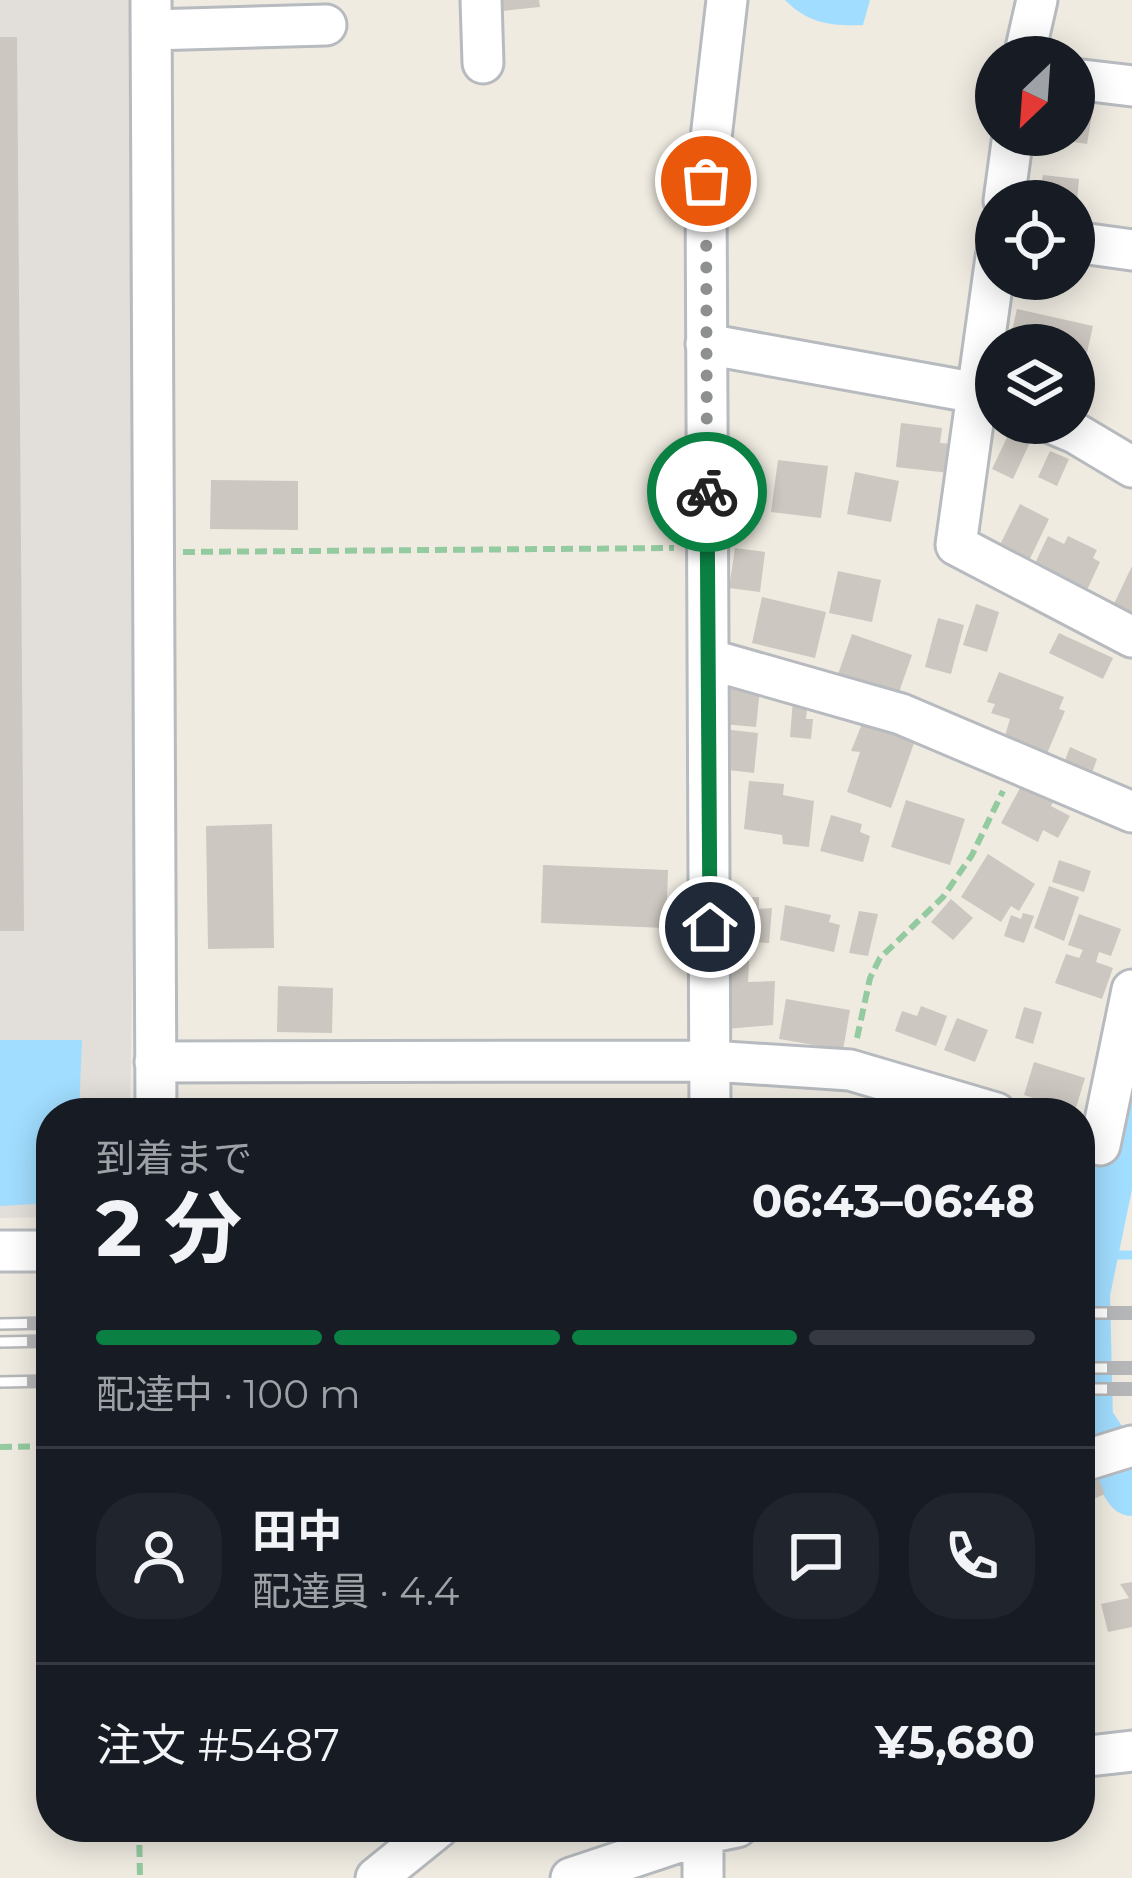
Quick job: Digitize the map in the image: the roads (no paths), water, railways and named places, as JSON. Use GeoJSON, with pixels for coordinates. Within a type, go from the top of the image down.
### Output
{"type":"FeatureCollection","features":[{"type":"Feature","properties":{"kind":"street"},"geometry":{"type":"LineString","coordinates":[[481,0],[483,63]]}},
{"type":"Feature","properties":{"kind":"street"},"geometry":{"type":"LineString","coordinates":[[711,1098],[706,181],[727,0]]}},
{"type":"Feature","properties":{"kind":"street"},"geometry":{"type":"LineString","coordinates":[[1028,36],[1036,0]]}},
{"type":"Feature","properties":{"kind":"street"},"geometry":{"type":"LineString","coordinates":[[156,1098],[151,15],[326,25]]}},
{"type":"Feature","properties":{"kind":"street"},"geometry":{"type":"LineString","coordinates":[[1095,82],[1132,86]]}},
{"type":"Feature","properties":{"kind":"street"},"geometry":{"type":"LineString","coordinates":[[1095,245],[1132,250]]}},
{"type":"Feature","properties":{"kind":"street"},"geometry":{"type":"LineString","coordinates":[[706,344],[975,395]]}},
{"type":"Feature","properties":{"kind":"street"},"geometry":{"type":"LineString","coordinates":[[976,444],[956,545],[1132,637]]}},
{"type":"Feature","properties":{"kind":"street"},"geometry":{"type":"LineString","coordinates":[[1094,444],[1132,467]]}},
{"type":"Feature","properties":{"kind":"street"},"geometry":{"type":"LineString","coordinates":[[708,659],[901,714],[1132,812]]}},
{"type":"Feature","properties":{"kind":"street"},"geometry":{"type":"LineString","coordinates":[[1108,1149],[1132,990]]}},
{"type":"Feature","properties":{"kind":"street"},"geometry":{"type":"LineString","coordinates":[[155,1062],[712,1061],[850,1070],[945,1098]]}},
{"type":"Feature","properties":{"kind":"street"},"geometry":{"type":"LineString","coordinates":[[0,1251],[36,1251]]}},
{"type":"Feature","properties":{"kind":"street"},"geometry":{"type":"LineString","coordinates":[[1095,1457],[1132,1446]]}},
{"type":"Feature","properties":{"kind":"street"},"geometry":{"type":"LineString","coordinates":[[1095,1755],[1132,1751]]}},
{"type":"Feature","properties":{"kind":"street"},"geometry":{"type":"LineString","coordinates":[[376,1878],[420,1842]]}},
{"type":"Feature","properties":{"kind":"street"},"geometry":{"type":"LineString","coordinates":[[572,1878],[676,1842]]}},
{"type":"Feature","properties":{"kind":"street"},"geometry":{"type":"LineString","coordinates":[[703,1878],[711,1842]]}},
{"type":"Feature","properties":{"kind":"water"},"geometry":{"type":"Polygon","coordinates":[[[785,0],[870,0],[863,25],[851,25],[812,19],[785,0]]]}},
{"type":"Feature","properties":{"kind":"water"},"geometry":{"type":"Polygon","coordinates":[[[0,1040],[82,1040],[80,1098],[36,1098],[36,1204],[0,1206],[0,1040]]]}},
{"type":"Feature","properties":{"kind":"waterway"},"geometry":{"type":"LineString","coordinates":[[1095,1235],[1125,1090]]}},
{"type":"Feature","properties":{"kind":"waterway"},"geometry":{"type":"LineString","coordinates":[[1095,1255],[1132,1255]]}},
{"type":"Feature","properties":{"kind":"waterway"},"geometry":{"type":"LineString","coordinates":[[1095,1434],[1132,1489]]}},
{"type":"Feature","properties":{"kind":"railway"},"geometry":{"type":"LineString","coordinates":[[1095,1313],[1132,1313]]}},
{"type":"Feature","properties":{"kind":"railway"},"geometry":{"type":"LineString","coordinates":[[0,1324],[36,1323]]}},
{"type":"Feature","properties":{"kind":"railway"},"geometry":{"type":"LineString","coordinates":[[0,1342],[36,1341]]}},
{"type":"Feature","properties":{"kind":"railway"},"geometry":{"type":"LineString","coordinates":[[1095,1368],[1132,1368]]}},
{"type":"Feature","properties":{"kind":"railway"},"geometry":{"type":"LineString","coordinates":[[0,1382],[36,1381]]}},
{"type":"Feature","properties":{"kind":"railway"},"geometry":{"type":"LineString","coordinates":[[1095,1389],[1132,1389]]}}]}
